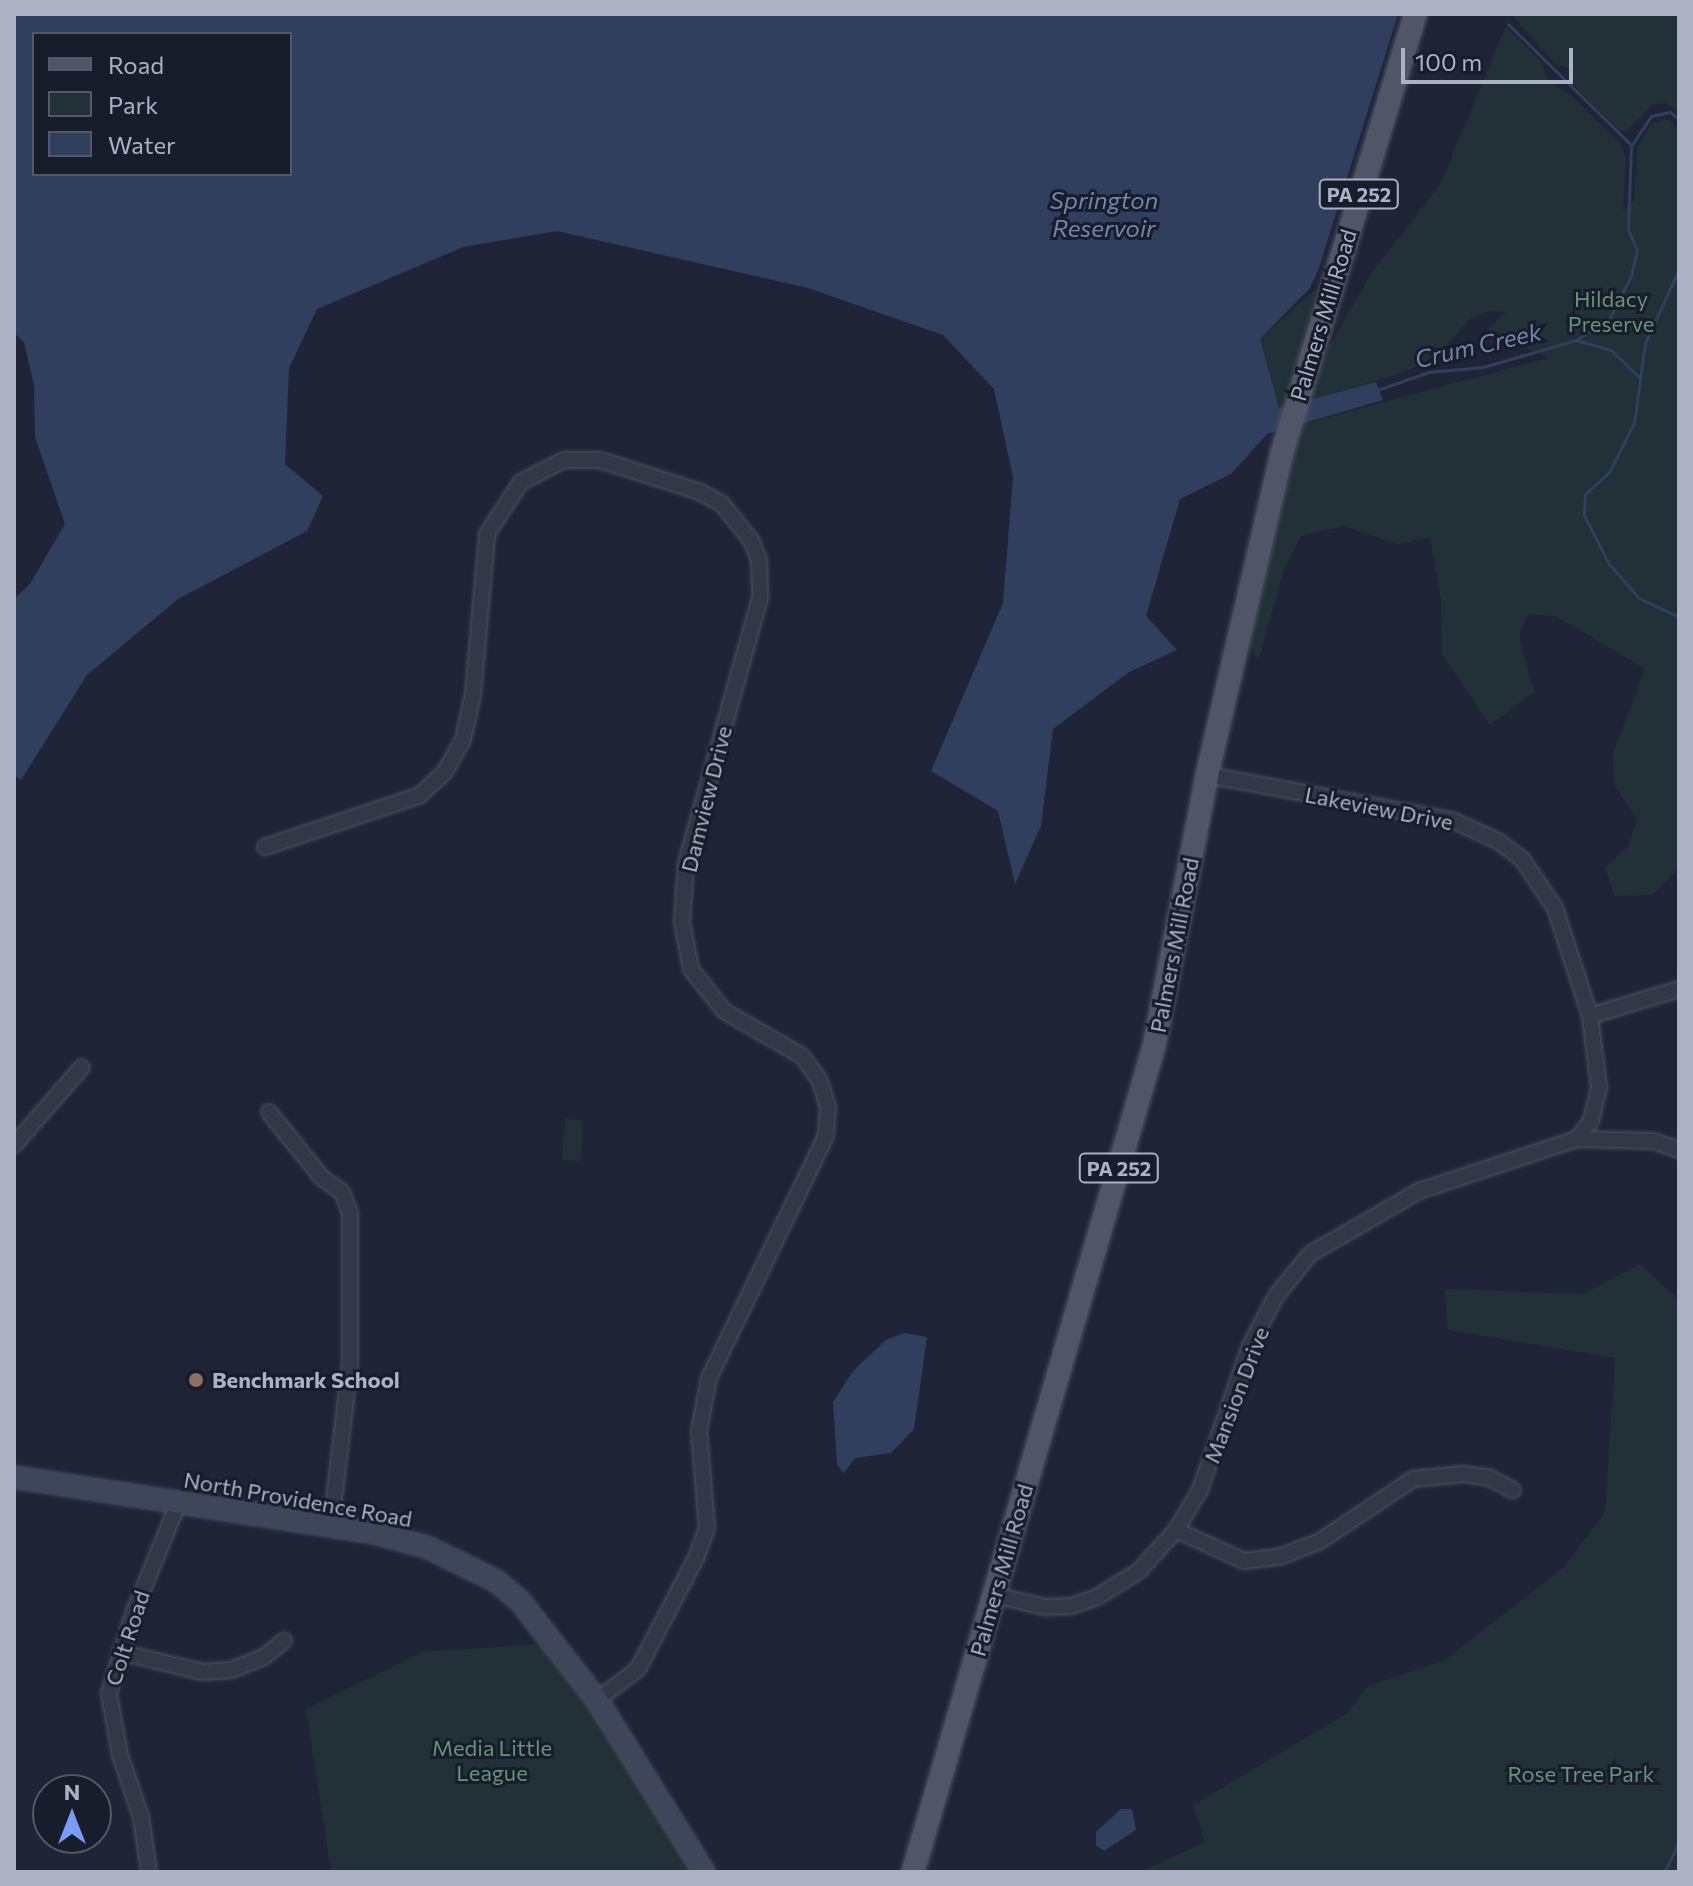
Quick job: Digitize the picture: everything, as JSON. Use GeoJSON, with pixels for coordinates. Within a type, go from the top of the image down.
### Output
{"type":"FeatureCollection","features":[{"type":"Feature","properties":{"kind":"main road","name":"Palmers Mill Road"},"geometry":{"type":"LineString","coordinates":[[913,1872],[1154,1046],[1207,775],[1282,453],[1303,375],[1415,14]]}},
{"type":"Feature","properties":{"kind":"main road","name":"North Providence Road"},"geometry":{"type":"LineString","coordinates":[[14,1477],[331,1526],[427,1547],[496,1581],[520,1601],[597,1700],[704,1872]]}},
{"type":"Feature","properties":{"kind":"street","name":"Damview Drive"},"geometry":{"type":"LineString","coordinates":[[265,847],[420,795],[445,772],[463,740],[473,695],[487,534],[521,482],[564,460],[600,460],[700,492],[721,503],[751,540],[759,560],[760,598],[686,863],[682,922],[691,969],[724,1011],[802,1056],[819,1079],[828,1106],[826,1136],[709,1378],[699,1431],[708,1514],[696,1558],[638,1669],[597,1700]]}},
{"type":"Feature","properties":{"kind":"street","name":"Lakeview Drive"},"geometry":{"type":"LineString","coordinates":[[1207,775],[1454,821],[1498,841],[1537,877],[1555,908],[1590,1016],[1599,1088],[1591,1121],[1577,1139]]}},
{"type":"Feature","properties":{"kind":"street"},"geometry":{"type":"LineString","coordinates":[[1590,1016],[1679,989]]}},
{"type":"Feature","properties":{"kind":"street"},"geometry":{"type":"LineString","coordinates":[[14,1145],[82,1067]]}},
{"type":"Feature","properties":{"kind":"street"},"geometry":{"type":"LineString","coordinates":[[269,1112],[322,1178],[342,1192],[350,1213],[350,1364],[331,1526]]}},
{"type":"Feature","properties":{"kind":"street"},"geometry":{"type":"LineString","coordinates":[[1577,1139],[1654,1141],[1679,1150]]}},
{"type":"Feature","properties":{"kind":"street","name":"Mansion Drive"},"geometry":{"type":"LineString","coordinates":[[994,1595],[1045,1607],[1097,1597],[1139,1571],[1176,1530],[1200,1490],[1250,1346],[1276,1296],[1310,1254],[1419,1191],[1577,1139]]}},
{"type":"Feature","properties":{"kind":"street"},"geometry":{"type":"LineString","coordinates":[[1176,1530],[1244,1561],[1282,1556],[1320,1541],[1413,1479],[1463,1474],[1490,1478],[1513,1490]]}},
{"type":"Feature","properties":{"kind":"street","name":"Colt Road"},"geometry":{"type":"LineString","coordinates":[[149,1872],[141,1817],[112,1720],[109,1693],[120,1652],[179,1501]]}},
{"type":"Feature","properties":{"kind":"street"},"geometry":{"type":"LineString","coordinates":[[120,1652],[202,1672],[231,1670],[264,1657],[284,1641]]}},
{"type":"Feature","properties":{"kind":"green space"},"geometry":{"type":"Polygon","coordinates":[[[1511,14],[1679,14],[1679,112],[1666,103],[1654,104],[1626,132],[1619,130],[1575,86],[1568,68],[1556,65],[1511,14]]]}},
{"type":"Feature","properties":{"kind":"green space","name":"Hildacy Preserve"},"geometry":{"type":"Polygon","coordinates":[[[1506,26],[1542,63],[1550,84],[1570,94],[1620,143],[1626,157],[1623,210],[1634,201],[1638,146],[1652,123],[1669,119],[1679,130],[1679,867],[1653,895],[1614,896],[1605,867],[1628,846],[1637,820],[1615,786],[1612,756],[1645,669],[1556,616],[1528,614],[1519,635],[1534,692],[1490,725],[1442,654],[1441,601],[1430,537],[1398,544],[1344,526],[1301,536],[1283,573],[1259,659],[1249,643],[1302,424],[1548,358],[1487,329],[1506,312],[1489,311],[1470,319],[1435,358],[1399,374],[1310,400],[1318,366],[1370,275],[1440,185],[1506,26]]]}},
{"type":"Feature","properties":{"kind":"green space"},"geometry":{"type":"Polygon","coordinates":[[[1318,287],[1283,407],[1278,408],[1260,339],[1318,287]]]}},
{"type":"Feature","properties":{"kind":"green space"},"geometry":{"type":"Polygon","coordinates":[[[565,1119],[583,1120],[581,1161],[562,1160],[565,1119]]]}},
{"type":"Feature","properties":{"kind":"green space","name":"Rose Tree Park"},"geometry":{"type":"Polygon","coordinates":[[[1640,1264],[1679,1300],[1679,1872],[1140,1872],[1205,1842],[1193,1805],[1346,1714],[1368,1686],[1445,1660],[1563,1568],[1605,1512],[1615,1358],[1448,1330],[1444,1289],[1583,1294],[1640,1264]]]}},
{"type":"Feature","properties":{"kind":"green space","name":"Media Little League"},"geometry":{"type":"Polygon","coordinates":[[[553,1643],[695,1872],[331,1872],[306,1709],[422,1652],[553,1643]]]}},
{"type":"Feature","properties":{"kind":"water","name":"Springton Reservoir"},"geometry":{"type":"Polygon","coordinates":[[[14,14],[1398,14],[1319,268],[1310,288],[1260,339],[1279,408],[1376,382],[1383,400],[1267,434],[1231,474],[1180,499],[1146,616],[1177,650],[1129,672],[1053,729],[1041,826],[1015,884],[998,811],[931,771],[1003,603],[1013,477],[994,389],[943,335],[808,288],[557,231],[463,247],[317,309],[289,368],[285,464],[323,496],[307,531],[178,599],[87,675],[21,780],[14,775],[14,599],[30,584],[65,524],[35,437],[34,386],[24,342],[14,333],[14,14]]]}},
{"type":"Feature","properties":{"kind":"water"},"geometry":{"type":"Polygon","coordinates":[[[904,1333],[927,1337],[914,1429],[891,1453],[855,1458],[844,1473],[837,1465],[833,1402],[853,1371],[886,1340],[904,1333]]]}},
{"type":"Feature","properties":{"kind":"water"},"geometry":{"type":"Polygon","coordinates":[[[1121,1809],[1132,1809],[1136,1830],[1104,1851],[1096,1845],[1096,1832],[1121,1809]]]}},
{"type":"Feature","properties":{"kind":"waterway"},"geometry":{"type":"LineString","coordinates":[[1508,24],[1631,145]]}},
{"type":"Feature","properties":{"kind":"waterway"},"geometry":{"type":"LineString","coordinates":[[1576,340],[1609,319],[1631,276],[1637,250],[1628,230],[1631,146],[1651,116],[1670,112],[1679,119]]}},
{"type":"Feature","properties":{"kind":"waterway","name":"Crum Creek"},"geometry":{"type":"LineString","coordinates":[[1679,269],[1645,343],[1634,423],[1609,472],[1585,494],[1584,515],[1609,564],[1639,598],[1679,617]]}},
{"type":"Feature","properties":{"kind":"waterway","name":"Crum Creek"},"geometry":{"type":"LineString","coordinates":[[1377,390],[1429,372],[1483,367],[1576,340],[1611,350],[1639,377]]}},
{"type":"Feature","properties":{"kind":"waterway"},"geometry":{"type":"LineString","coordinates":[[1664,1872],[1679,1842]]}},
{"type":"Feature","properties":{"kind":"place","name":"Benchmark School"},"geometry":{"type":"Point","coordinates":[196,1380]}}]}
